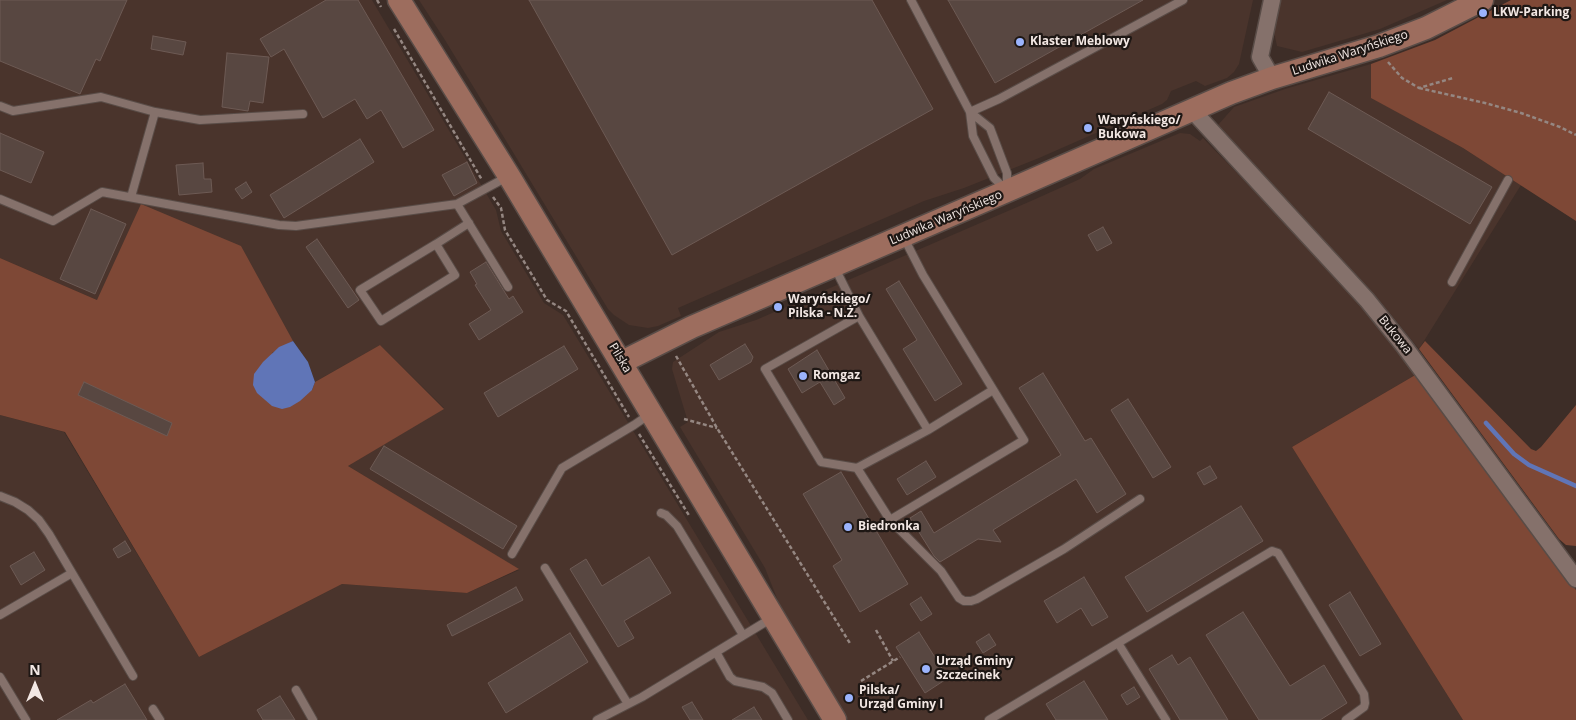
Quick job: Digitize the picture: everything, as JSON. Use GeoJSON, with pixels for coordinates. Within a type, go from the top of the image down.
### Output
{"type":"FeatureCollection","features":[{"type":"Feature","properties":{"kind":"street"},"geometry":{"type":"LineString","coordinates":[[1272,0],[1260,58],[1272,78]]}},
{"type":"Feature","properties":{"kind":"street","name":"Ludwika Waryńskiego"},"geometry":{"type":"LineString","coordinates":[[622,362],[692,327],[1192,110],[1272,78],[1379,46],[1426,28],[1482,0]]}},
{"type":"Feature","properties":{"kind":"street","name":"Pilska"},"geometry":{"type":"LineString","coordinates":[[390,4],[509,176],[622,362],[643,419],[772,617],[835,720]]}},
{"type":"Feature","properties":{"kind":"street","name":"Bukowa"},"geometry":{"type":"LineString","coordinates":[[1192,110],[1373,308],[1571,562],[1576,579]]}},
{"type":"Feature","properties":{"kind":"lane"},"geometry":{"type":"LineString","coordinates":[[911,0],[970,112],[973,136],[994,178],[1007,191]]}},
{"type":"Feature","properties":{"kind":"lane"},"geometry":{"type":"LineString","coordinates":[[970,112],[999,99],[1183,0]]}},
{"type":"Feature","properties":{"kind":"lane"},"geometry":{"type":"LineString","coordinates":[[0,106],[13,111],[101,97],[156,112],[200,120],[303,114]]}},
{"type":"Feature","properties":{"kind":"lane"},"geometry":{"type":"LineString","coordinates":[[131,197],[156,112]]}},
{"type":"Feature","properties":{"kind":"lane"},"geometry":{"type":"LineString","coordinates":[[970,112],[990,128],[1007,173],[1007,191]]}},
{"type":"Feature","properties":{"kind":"lane"},"geometry":{"type":"LineString","coordinates":[[0,199],[53,221],[102,192],[279,225],[296,226],[457,204],[509,176]]}},
{"type":"Feature","properties":{"kind":"lane"},"geometry":{"type":"LineString","coordinates":[[1452,282],[1508,180]]}},
{"type":"Feature","properties":{"kind":"lane"},"geometry":{"type":"LineString","coordinates":[[457,204],[508,287]]}},
{"type":"Feature","properties":{"kind":"lane"},"geometry":{"type":"LineString","coordinates":[[436,244],[455,275],[381,321],[360,290],[469,224]]}},
{"type":"Feature","properties":{"kind":"lane"},"geometry":{"type":"LineString","coordinates":[[890,520],[1024,440],[923,275],[903,236]]}},
{"type":"Feature","properties":{"kind":"lane"},"geometry":{"type":"LineString","coordinates":[[834,266],[860,316],[928,430]]}},
{"type":"Feature","properties":{"kind":"lane"},"geometry":{"type":"LineString","coordinates":[[860,316],[765,369],[821,462],[857,468],[928,430],[993,390]]}},
{"type":"Feature","properties":{"kind":"lane"},"geometry":{"type":"LineString","coordinates":[[512,554],[562,468],[643,419]]}},
{"type":"Feature","properties":{"kind":"lane"},"geometry":{"type":"LineString","coordinates":[[857,468],[890,520],[940,571],[959,598],[964,601],[970,601],[1064,549],[1140,499]]}},
{"type":"Feature","properties":{"kind":"lane"},"geometry":{"type":"LineString","coordinates":[[0,496],[15,502],[39,520],[133,676]]}},
{"type":"Feature","properties":{"kind":"lane"},"geometry":{"type":"LineString","coordinates":[[661,513],[676,526],[743,635]]}},
{"type":"Feature","properties":{"kind":"lane"},"geometry":{"type":"LineString","coordinates":[[989,720],[998,718],[1118,642],[1269,551],[1274,550],[1278,553],[1364,694],[1364,707],[1346,720]]}},
{"type":"Feature","properties":{"kind":"lane"},"geometry":{"type":"LineString","coordinates":[[545,568],[628,704]]}},
{"type":"Feature","properties":{"kind":"lane"},"geometry":{"type":"LineString","coordinates":[[0,615],[72,573]]}},
{"type":"Feature","properties":{"kind":"lane"},"geometry":{"type":"LineString","coordinates":[[597,720],[628,704],[772,617]]}},
{"type":"Feature","properties":{"kind":"lane"},"geometry":{"type":"LineString","coordinates":[[1118,642],[1166,720]]}},
{"type":"Feature","properties":{"kind":"lane"},"geometry":{"type":"LineString","coordinates":[[716,652],[730,677],[735,681],[763,687],[772,693],[788,720]]}},
{"type":"Feature","properties":{"kind":"lane"},"geometry":{"type":"LineString","coordinates":[[0,677],[26,720]]}},
{"type":"Feature","properties":{"kind":"lane"},"geometry":{"type":"LineString","coordinates":[[296,690],[314,720]]}},
{"type":"Feature","properties":{"kind":"lane"},"geometry":{"type":"LineString","coordinates":[[153,709],[160,720]]}},
{"type":"Feature","properties":{"kind":"path"},"geometry":{"type":"LineString","coordinates":[[377,0],[390,4]]}},
{"type":"Feature","properties":{"kind":"path"},"geometry":{"type":"LineString","coordinates":[[390,24],[500,208],[505,230],[547,300],[566,312],[643,419],[645,444]]}},
{"type":"Feature","properties":{"kind":"path"},"geometry":{"type":"LineString","coordinates":[[1379,46],[1393,69],[1402,78],[1419,88],[1521,113],[1576,135]]}},
{"type":"Feature","properties":{"kind":"path"},"geometry":{"type":"LineString","coordinates":[[1419,88],[1453,78]]}},
{"type":"Feature","properties":{"kind":"path"},"geometry":{"type":"LineString","coordinates":[[676,356],[717,428],[851,646]]}},
{"type":"Feature","properties":{"kind":"path"},"geometry":{"type":"LineString","coordinates":[[684,419],[717,428]]}},
{"type":"Feature","properties":{"kind":"path"},"geometry":{"type":"LineString","coordinates":[[876,630],[893,661]]}},
{"type":"Feature","properties":{"kind":"path"},"geometry":{"type":"LineString","coordinates":[[860,681],[900,657]]}},
{"type":"Feature","properties":{"kind":"shaded area"},"geometry":{"type":"Polygon","coordinates":[[[0,0],[372,0],[496,210],[501,231],[544,303],[563,315],[808,720],[0,720],[0,415],[64,432],[199,657],[342,584],[467,593],[519,570],[348,466],[444,408],[380,345],[315,382],[308,362],[293,341],[97,300],[0,258],[0,0]]]}},
{"type":"Feature","properties":{"kind":"shaded area"},"geometry":{"type":"Polygon","coordinates":[[[419,0],[1253,0],[1239,64],[1227,78],[1205,86],[1196,81],[1171,91],[1167,100],[1162,104],[1039,158],[964,188],[924,201],[788,260],[678,308],[681,316],[658,326],[648,328],[629,325],[608,309],[419,0]]]}},
{"type":"Feature","properties":{"kind":"shaded area"},"geometry":{"type":"Polygon","coordinates":[[[1281,0],[1447,0],[1380,29],[1302,52],[1277,46],[1274,32],[1281,0]]]}},
{"type":"Feature","properties":{"kind":"shaded area"},"geometry":{"type":"Polygon","coordinates":[[[1511,0],[1576,0],[1576,221],[1463,148],[1371,98],[1371,64],[1435,40],[1511,0]]]}},
{"type":"Feature","properties":{"kind":"shaded area"},"geometry":{"type":"Polygon","coordinates":[[[1371,64],[1372,98],[1463,148],[1521,185],[1419,349],[1374,294],[1218,125],[1234,107],[1285,89],[1371,64]]]}},
{"type":"Feature","properties":{"kind":"shaded area"},"geometry":{"type":"Polygon","coordinates":[[[1180,133],[1190,134],[1200,141],[1203,138],[1334,273],[1417,374],[1292,447],[1463,720],[848,720],[782,611],[765,568],[680,427],[688,422],[672,369],[673,362],[719,332],[756,320],[1031,201],[1080,179],[1094,169],[1180,133]]]}},
{"type":"Feature","properties":{"kind":"shaded area"},"geometry":{"type":"Polygon","coordinates":[[[141,204],[241,246],[293,341],[272,353],[312,390],[315,382],[380,345],[444,409],[348,466],[519,569],[467,593],[342,584],[199,657],[65,432],[0,415],[0,258],[97,300],[141,204]]]}},
{"type":"Feature","properties":{"kind":"shaded area"},"geometry":{"type":"Polygon","coordinates":[[[1425,341],[1531,449],[1536,451],[1541,447],[1576,405],[1576,546],[1566,545],[1559,539],[1419,349],[1425,341]]]}},
{"type":"Feature","properties":{"kind":"shaded area"},"geometry":{"type":"Polygon","coordinates":[[[1417,374],[1576,590],[1576,720],[1463,720],[1292,447],[1417,374]]]}},
{"type":"Feature","properties":{"kind":"water"},"geometry":{"type":"Polygon","coordinates":[[[293,341],[308,362],[315,382],[312,390],[300,401],[282,409],[272,406],[257,393],[253,385],[254,374],[263,362],[279,347],[293,341]]]}},
{"type":"Feature","properties":{"kind":"building"},"geometry":{"type":"Polygon","coordinates":[[[0,0],[127,0],[100,61],[96,59],[80,94],[0,61],[0,0]]]}},
{"type":"Feature","properties":{"kind":"building"},"geometry":{"type":"Polygon","coordinates":[[[326,0],[358,0],[434,130],[403,148],[381,110],[367,119],[355,99],[323,118],[284,49],[271,57],[260,39],[326,0]]]}},
{"type":"Feature","properties":{"kind":"building"},"geometry":{"type":"Polygon","coordinates":[[[529,0],[872,0],[933,109],[672,255],[529,0]]]}},
{"type":"Feature","properties":{"kind":"building","name":"Klaster Meblowy"},"geometry":{"type":"Polygon","coordinates":[[[948,0],[1143,0],[995,83],[948,0]]]}},
{"type":"Feature","properties":{"kind":"building"},"geometry":{"type":"Polygon","coordinates":[[[153,36],[186,42],[183,55],[151,49],[153,36]]]}},
{"type":"Feature","properties":{"kind":"building"},"geometry":{"type":"Polygon","coordinates":[[[227,53],[269,57],[263,103],[250,101],[248,111],[222,107],[227,53]]]}},
{"type":"Feature","properties":{"kind":"building"},"geometry":{"type":"Polygon","coordinates":[[[1329,92],[1492,187],[1470,224],[1308,129],[1329,92]]]}},
{"type":"Feature","properties":{"kind":"building"},"geometry":{"type":"Polygon","coordinates":[[[0,133],[44,152],[31,183],[0,170],[0,133]]]}},
{"type":"Feature","properties":{"kind":"building"},"geometry":{"type":"Polygon","coordinates":[[[360,139],[374,162],[284,218],[270,195],[360,139]]]}},
{"type":"Feature","properties":{"kind":"building"},"geometry":{"type":"Polygon","coordinates":[[[467,162],[477,183],[454,196],[442,175],[467,162]]]}},
{"type":"Feature","properties":{"kind":"building"},"geometry":{"type":"Polygon","coordinates":[[[203,163],[204,179],[211,179],[212,192],[179,195],[176,165],[203,163]]]}},
{"type":"Feature","properties":{"kind":"building"},"geometry":{"type":"Polygon","coordinates":[[[246,182],[252,192],[242,199],[235,189],[246,182]]]}},
{"type":"Feature","properties":{"kind":"building"},"geometry":{"type":"Polygon","coordinates":[[[91,209],[126,224],[95,294],[60,279],[91,209]]]}},
{"type":"Feature","properties":{"kind":"building"},"geometry":{"type":"Polygon","coordinates":[[[1103,227],[1112,243],[1097,251],[1088,235],[1103,227]]]}},
{"type":"Feature","properties":{"kind":"building"},"geometry":{"type":"Polygon","coordinates":[[[317,239],[359,300],[348,308],[306,247],[317,239]]]}},
{"type":"Feature","properties":{"kind":"building"},"geometry":{"type":"Polygon","coordinates":[[[486,262],[509,299],[513,296],[523,312],[479,340],[469,324],[491,310],[475,285],[477,284],[470,272],[486,262]]]}},
{"type":"Feature","properties":{"kind":"building"},"geometry":{"type":"Polygon","coordinates":[[[899,281],[962,384],[935,401],[903,349],[917,340],[886,289],[899,281]]]}},
{"type":"Feature","properties":{"kind":"building"},"geometry":{"type":"Polygon","coordinates":[[[745,344],[753,357],[751,362],[719,380],[710,365],[745,344]]]}},
{"type":"Feature","properties":{"kind":"building"},"geometry":{"type":"Polygon","coordinates":[[[564,346],[578,369],[498,417],[484,393],[564,346]]]}},
{"type":"Feature","properties":{"kind":"building"},"geometry":{"type":"Polygon","coordinates":[[[817,350],[845,398],[834,405],[820,382],[802,393],[788,369],[817,350]]]}},
{"type":"Feature","properties":{"kind":"building"},"geometry":{"type":"Polygon","coordinates":[[[1043,373],[1085,441],[1091,438],[1126,494],[1097,513],[1076,479],[993,530],[1001,542],[978,539],[940,562],[934,556],[910,518],[921,511],[934,533],[1061,455],[1019,388],[1043,373]]]}},
{"type":"Feature","properties":{"kind":"building"},"geometry":{"type":"Polygon","coordinates":[[[84,382],[172,423],[167,436],[78,395],[84,382]]]}},
{"type":"Feature","properties":{"kind":"building"},"geometry":{"type":"Polygon","coordinates":[[[1128,399],[1171,467],[1153,478],[1111,410],[1128,399]]]}},
{"type":"Feature","properties":{"kind":"building"},"geometry":{"type":"Polygon","coordinates":[[[384,446],[517,526],[503,549],[370,469],[384,446]]]}},
{"type":"Feature","properties":{"kind":"building"},"geometry":{"type":"Polygon","coordinates":[[[926,461],[936,477],[907,495],[897,479],[926,461]]]}},
{"type":"Feature","properties":{"kind":"building"},"geometry":{"type":"Polygon","coordinates":[[[1210,466],[1217,478],[1204,485],[1197,473],[1210,466]]]}},
{"type":"Feature","properties":{"kind":"building","name":"Biedronka"},"geometry":{"type":"Polygon","coordinates":[[[841,472],[908,584],[860,612],[833,566],[842,560],[803,494],[841,472]]]}},
{"type":"Feature","properties":{"kind":"building"},"geometry":{"type":"Polygon","coordinates":[[[1241,506],[1263,541],[1147,612],[1125,577],[1241,506]]]}},
{"type":"Feature","properties":{"kind":"building"},"geometry":{"type":"Polygon","coordinates":[[[125,541],[131,551],[118,558],[113,549],[125,541]]]}},
{"type":"Feature","properties":{"kind":"building"},"geometry":{"type":"Polygon","coordinates":[[[34,552],[45,570],[21,585],[10,566],[34,552]]]}},
{"type":"Feature","properties":{"kind":"building"},"geometry":{"type":"Polygon","coordinates":[[[649,557],[671,593],[624,621],[634,638],[618,647],[570,569],[586,559],[602,586],[649,557]]]}},
{"type":"Feature","properties":{"kind":"building"},"geometry":{"type":"Polygon","coordinates":[[[1084,577],[1108,617],[1092,626],[1081,608],[1057,623],[1044,601],[1084,577]]]}},
{"type":"Feature","properties":{"kind":"building"},"geometry":{"type":"Polygon","coordinates":[[[516,587],[523,600],[452,636],[447,625],[516,587]]]}},
{"type":"Feature","properties":{"kind":"building"},"geometry":{"type":"Polygon","coordinates":[[[1350,592],[1381,644],[1360,656],[1329,605],[1350,592]]]}},
{"type":"Feature","properties":{"kind":"building"},"geometry":{"type":"Polygon","coordinates":[[[921,597],[932,614],[921,621],[910,604],[921,597]]]}},
{"type":"Feature","properties":{"kind":"building"},"geometry":{"type":"Polygon","coordinates":[[[1243,612],[1290,686],[1324,665],[1347,703],[1320,720],[1259,720],[1206,635],[1243,612]]]}},
{"type":"Feature","properties":{"kind":"building","name":"Urząd Gminy Szczecinek"},"geometry":{"type":"Polygon","coordinates":[[[919,632],[948,678],[925,693],[896,647],[919,632]]]}},
{"type":"Feature","properties":{"kind":"building"},"geometry":{"type":"Polygon","coordinates":[[[570,633],[588,662],[506,713],[488,683],[570,633]]]}},
{"type":"Feature","properties":{"kind":"building"},"geometry":{"type":"Polygon","coordinates":[[[989,634],[996,645],[983,653],[976,642],[989,634]]]}},
{"type":"Feature","properties":{"kind":"building"},"geometry":{"type":"Polygon","coordinates":[[[1172,655],[1178,665],[1190,657],[1228,720],[1180,720],[1149,669],[1172,655]]]}},
{"type":"Feature","properties":{"kind":"building"},"geometry":{"type":"Polygon","coordinates":[[[1084,681],[1108,720],[1056,720],[1046,704],[1084,681]]]}},
{"type":"Feature","properties":{"kind":"building"},"geometry":{"type":"Polygon","coordinates":[[[125,684],[147,720],[57,720],[91,700],[93,703],[125,684]]]}},
{"type":"Feature","properties":{"kind":"building"},"geometry":{"type":"Polygon","coordinates":[[[1134,687],[1140,697],[1127,705],[1121,695],[1134,687]]]}},
{"type":"Feature","properties":{"kind":"building"},"geometry":{"type":"Polygon","coordinates":[[[280,696],[295,720],[263,720],[257,710],[280,696]]]}},
{"type":"Feature","properties":{"kind":"building"},"geometry":{"type":"Polygon","coordinates":[[[692,702],[703,720],[690,720],[682,707],[692,702]]]}},
{"type":"Feature","properties":{"kind":"building"},"geometry":{"type":"Polygon","coordinates":[[[754,707],[762,720],[732,720],[754,707]]]}},
{"type":"Feature","properties":{"kind":"waterway"},"geometry":{"type":"LineString","coordinates":[[1486,423],[1514,454],[1529,465],[1576,486]]}},
{"type":"Feature","properties":{"kind":"place","name":"LKW-Parking"},"geometry":{"type":"Point","coordinates":[1483,13]}},
{"type":"Feature","properties":{"kind":"place","name":"Klaster Meblowy"},"geometry":{"type":"Point","coordinates":[1020,42]}},
{"type":"Feature","properties":{"kind":"place","name":"Waryńskiego/ Bukowa"},"geometry":{"type":"Point","coordinates":[1088,128]}},
{"type":"Feature","properties":{"kind":"place","name":"Waryńskiego/ Pilska - N.Ż."},"geometry":{"type":"Point","coordinates":[778,307]}},
{"type":"Feature","properties":{"kind":"place","name":"Romgaz"},"geometry":{"type":"Point","coordinates":[803,376]}},
{"type":"Feature","properties":{"kind":"place","name":"Biedronka"},"geometry":{"type":"Point","coordinates":[848,527]}},
{"type":"Feature","properties":{"kind":"place","name":"Urząd Gminy Szczecinek"},"geometry":{"type":"Point","coordinates":[926,669]}},
{"type":"Feature","properties":{"kind":"place","name":"Pilska/ Urząd Gminy I"},"geometry":{"type":"Point","coordinates":[849,698]}}]}
